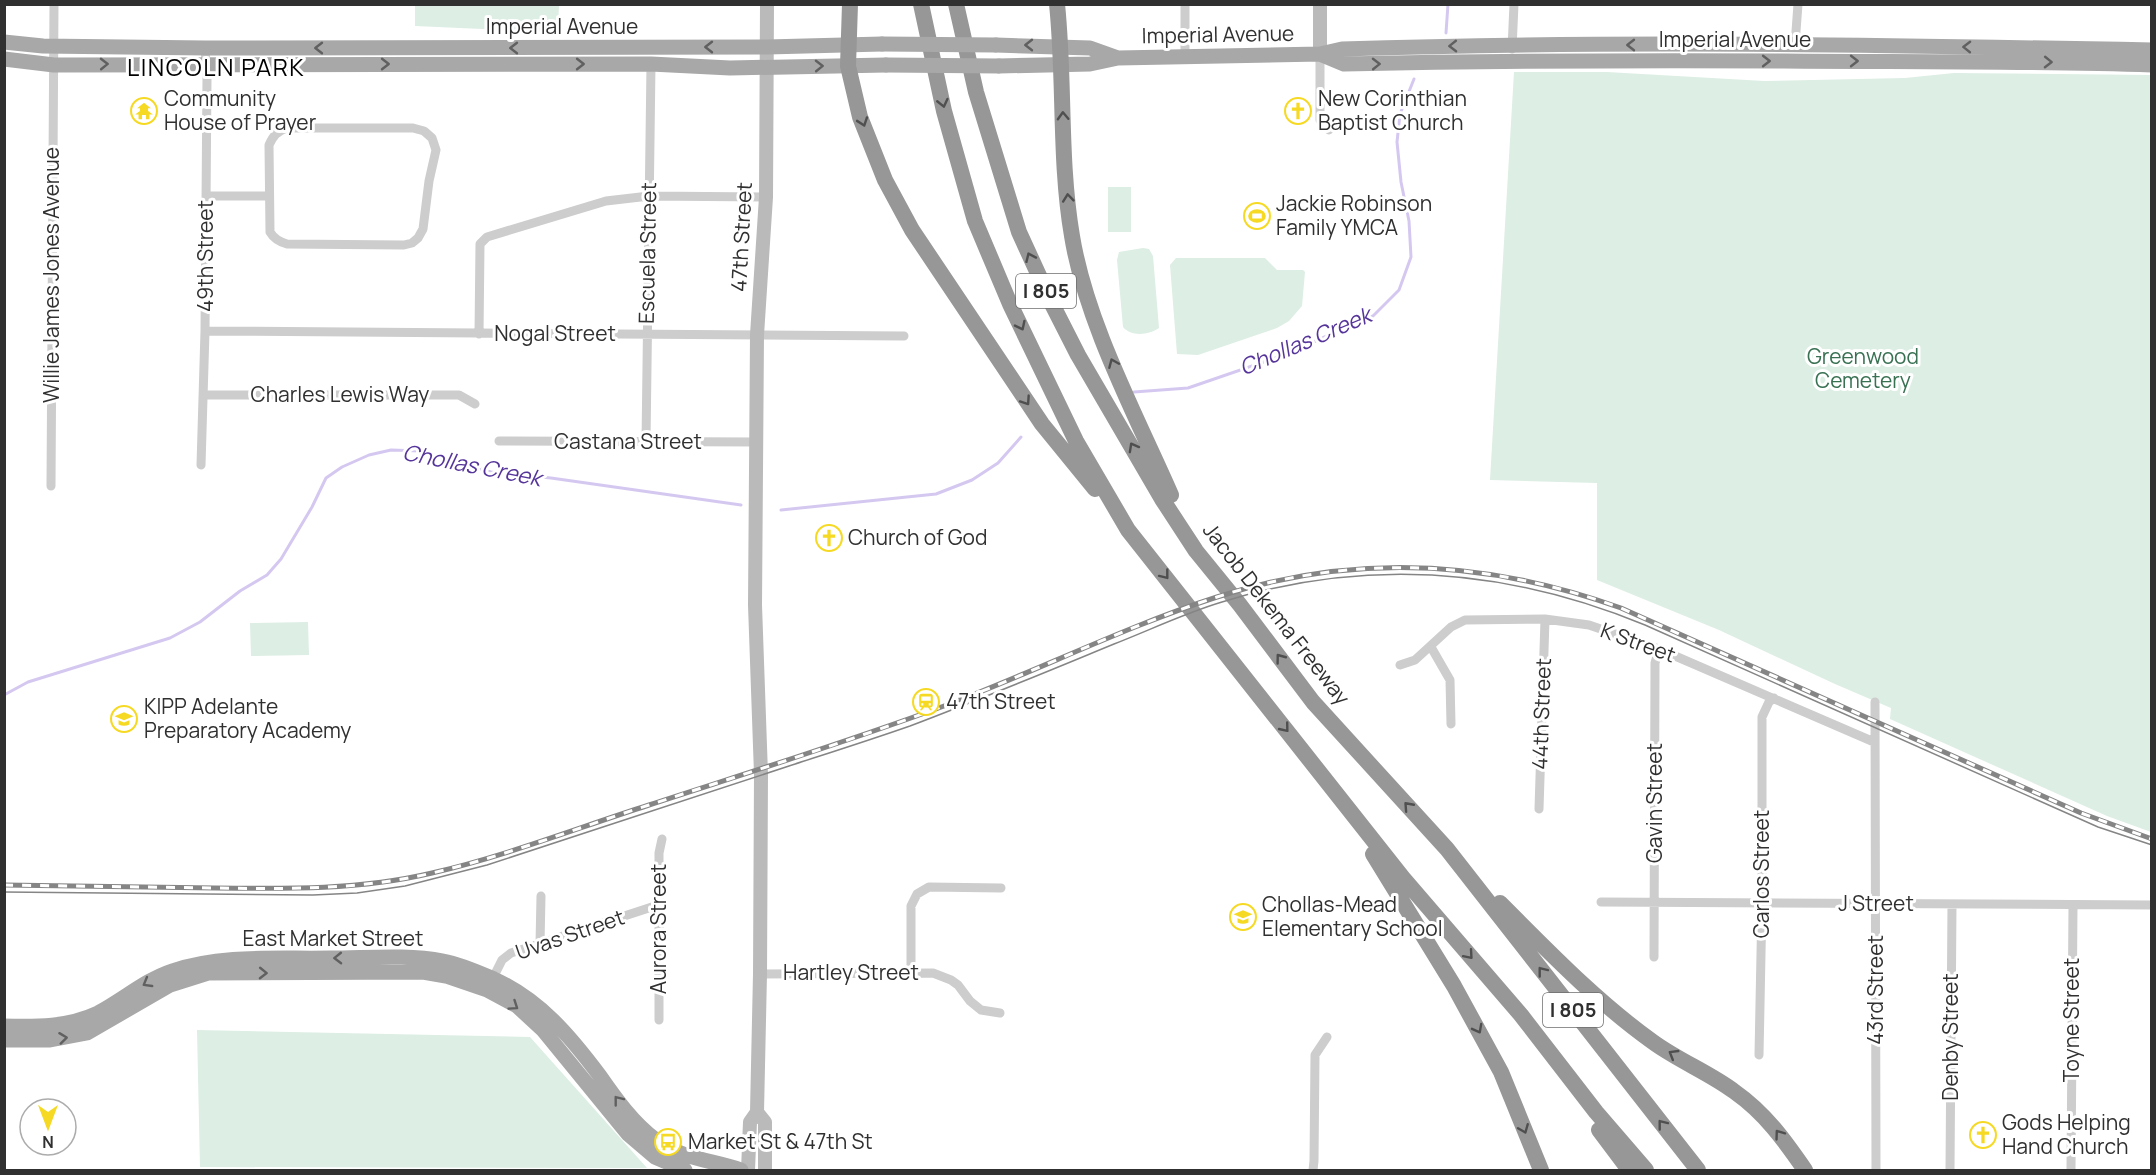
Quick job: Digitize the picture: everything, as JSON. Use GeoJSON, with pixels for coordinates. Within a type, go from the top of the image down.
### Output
{"type":"FeatureCollection","features":[{"type":"Feature","properties":{"kind":"highway"},"geometry":{"type":"LineString","coordinates":[[850,4],[848,66],[860,117],[885,180],[912,230],[1042,424],[1128,530]]}},
{"type":"Feature","properties":{"kind":"highway","name":"I 805"},"geometry":{"type":"LineString","coordinates":[[921,4],[944,111],[975,221],[1010,304],[1076,441],[1128,530],[1403,878],[1521,1015],[1596,1112],[1646,1170]]}},
{"type":"Feature","properties":{"kind":"highway","name":"Jacob Dekema Freeway"},"geometry":{"type":"LineString","coordinates":[[956,4],[976,92],[1019,232],[1078,355],[1162,499],[1196,551],[1313,702],[1447,849],[1698,1170]]}},
{"type":"Feature","properties":{"kind":"highway"},"geometry":{"type":"LineString","coordinates":[[1058,4],[1062,46],[1065,167],[1072,236],[1080,270],[1098,326],[1196,551]]}},
{"type":"Feature","properties":{"kind":"highway"},"geometry":{"type":"LineString","coordinates":[[1326,779],[1459,995],[1501,1072],[1541,1170]]}},
{"type":"Feature","properties":{"kind":"highway"},"geometry":{"type":"LineString","coordinates":[[1447,849],[1599,1000],[1654,1043],[1736,1092],[1771,1123],[1805,1170]]}},
{"type":"Feature","properties":{"kind":"highway"},"geometry":{"type":"LineString","coordinates":[[1521,1015],[1595,1126],[1629,1170]]}},
{"type":"Feature","properties":{"kind":"main road","name":"47th Street"},"geometry":{"type":"LineString","coordinates":[[748,1170],[750,1122],[757,1112],[760,974],[761,774],[755,604],[757,335],[766,197],[768,4]]}},
{"type":"Feature","properties":{"kind":"main road"},"geometry":{"type":"LineString","coordinates":[[1320,4],[1320,54]]}},
{"type":"Feature","properties":{"kind":"main road","name":"Imperial Avenue"},"geometry":{"type":"LineString","coordinates":[[4,42],[205,56],[651,64],[730,68],[1062,65],[1090,64],[1118,58],[1320,54],[1342,49],[1512,44],[2151,50]]}},
{"type":"Feature","properties":{"kind":"main road","name":"Imperial Avenue"},"geometry":{"type":"LineString","coordinates":[[4,59],[54,65],[205,56],[850,44],[1062,46],[1090,48],[1118,58]]}},
{"type":"Feature","properties":{"kind":"main road","name":"Imperial Avenue"},"geometry":{"type":"LineString","coordinates":[[1320,54],[1344,64],[1510,60],[2151,65]]}},
{"type":"Feature","properties":{"kind":"main road"},"geometry":{"type":"LineString","coordinates":[[2085,63],[2099,58],[2151,56]]}},
{"type":"Feature","properties":{"kind":"main road","name":"East Market Street"},"geometry":{"type":"LineString","coordinates":[[4,1026],[37,1027],[62,1025],[82,1020],[158,977],[191,965],[221,960],[425,958],[459,965],[493,978],[519,992],[552,1017],[640,1127],[658,1142],[689,1158],[741,1170]]}},
{"type":"Feature","properties":{"kind":"main road"},"geometry":{"type":"LineString","coordinates":[[423,972],[445,969],[488,981],[493,978]]}},
{"type":"Feature","properties":{"kind":"main road","name":"East Market Street"},"geometry":{"type":"LineString","coordinates":[[4,1040],[50,1040],[87,1033],[170,985],[208,973],[423,972],[446,976],[487,990],[517,1006],[543,1029],[628,1134],[655,1157],[685,1170]]}},
{"type":"Feature","properties":{"kind":"main road","name":"47th Street"},"geometry":{"type":"LineString","coordinates":[[757,1112],[765,1122],[765,1170]]}},
{"type":"Feature","properties":{"kind":"street","name":"Willie James Jones Avenue"},"geometry":{"type":"LineString","coordinates":[[51,486],[54,4]]}},
{"type":"Feature","properties":{"kind":"street"},"geometry":{"type":"LineString","coordinates":[[1185,4],[1185,57]]}},
{"type":"Feature","properties":{"kind":"street"},"geometry":{"type":"LineString","coordinates":[[1510,60],[1514,4]]}},
{"type":"Feature","properties":{"kind":"street"},"geometry":{"type":"LineString","coordinates":[[1795,45],[1798,4]]}},
{"type":"Feature","properties":{"kind":"street"},"geometry":{"type":"LineString","coordinates":[[1320,54],[1320,120],[1329,130]]}},
{"type":"Feature","properties":{"kind":"street","name":"49th Street"},"geometry":{"type":"LineString","coordinates":[[201,465],[205,331],[205,56]]}},
{"type":"Feature","properties":{"kind":"street","name":"Escuela Street"},"geometry":{"type":"LineString","coordinates":[[646,442],[651,64]]}},
{"type":"Feature","properties":{"kind":"street"},"geometry":{"type":"LineString","coordinates":[[287,128],[413,128],[424,131],[432,138],[436,150],[429,181],[423,229],[412,243],[404,245],[287,244],[280,242],[270,232],[269,196],[269,145],[274,135],[287,128]]}},
{"type":"Feature","properties":{"kind":"street"},"geometry":{"type":"LineString","coordinates":[[206,196],[269,196]]}},
{"type":"Feature","properties":{"kind":"street"},"geometry":{"type":"LineString","coordinates":[[479,334],[480,244],[487,237],[606,201],[649,196],[766,197]]}},
{"type":"Feature","properties":{"kind":"street","name":"Nogal Street"},"geometry":{"type":"LineString","coordinates":[[205,331],[904,336]]}},
{"type":"Feature","properties":{"kind":"street","name":"Charles Lewis Way"},"geometry":{"type":"LineString","coordinates":[[203,395],[459,395],[475,404]]}},
{"type":"Feature","properties":{"kind":"street","name":"Castana Street"},"geometry":{"type":"LineString","coordinates":[[499,441],[757,442]]}},
{"type":"Feature","properties":{"kind":"street","name":"K Street"},"geometry":{"type":"LineString","coordinates":[[1400,665],[1415,660],[1451,627],[1465,620],[1545,619],[1589,625],[1659,649],[1874,742]]}},
{"type":"Feature","properties":{"kind":"street","name":"44th Street"},"geometry":{"type":"LineString","coordinates":[[1539,809],[1545,619]]}},
{"type":"Feature","properties":{"kind":"street"},"geometry":{"type":"LineString","coordinates":[[1431,647],[1450,680],[1451,724]]}},
{"type":"Feature","properties":{"kind":"street","name":"Gavin Street"},"geometry":{"type":"LineString","coordinates":[[1654,957],[1655,663],[1659,649]]}},
{"type":"Feature","properties":{"kind":"street","name":"Carlos Street"},"geometry":{"type":"LineString","coordinates":[[1758,1055],[1762,903],[1762,717],[1769,702],[1774,698]]}},
{"type":"Feature","properties":{"kind":"street","name":"43rd Street"},"geometry":{"type":"LineString","coordinates":[[1875,702],[1876,1170]]}},
{"type":"Feature","properties":{"kind":"street","name":"Aurora Street"},"geometry":{"type":"LineString","coordinates":[[659,1020],[658,905],[659,853],[662,839]]}},
{"type":"Feature","properties":{"kind":"street"},"geometry":{"type":"LineString","coordinates":[[911,973],[911,906],[916,894],[929,887],[1001,888]]}},
{"type":"Feature","properties":{"kind":"street"},"geometry":{"type":"LineString","coordinates":[[540,944],[541,896]]}},
{"type":"Feature","properties":{"kind":"street","name":"J Street"},"geometry":{"type":"LineString","coordinates":[[1601,902],[2151,905]]}},
{"type":"Feature","properties":{"kind":"street","name":"Denby Street"},"geometry":{"type":"LineString","coordinates":[[1950,1170],[1952,904]]}},
{"type":"Feature","properties":{"kind":"street","name":"Uvas Street"},"geometry":{"type":"LineString","coordinates":[[493,978],[502,960],[511,953],[658,905]]}},
{"type":"Feature","properties":{"kind":"street","name":"Toyne Street"},"geometry":{"type":"LineString","coordinates":[[2071,1170],[2073,905]]}},
{"type":"Feature","properties":{"kind":"street","name":"Hartley Street"},"geometry":{"type":"LineString","coordinates":[[760,974],[933,973],[951,980],[981,1010],[1000,1013]]}},
{"type":"Feature","properties":{"kind":"street"},"geometry":{"type":"LineString","coordinates":[[1312,1170],[1315,1055],[1327,1037]]}},
{"type":"Feature","properties":{"kind":"green space"},"geometry":{"type":"Polygon","coordinates":[[[415,5],[559,5],[558,27],[549,26],[550,32],[415,26],[415,5]]]}},
{"type":"Feature","properties":{"kind":"green space","name":"Greenwood Cemetery"},"geometry":{"type":"Polygon","coordinates":[[[1514,72],[1607,72],[1764,81],[1905,78],[1954,73],[2151,75],[2151,832],[2107,816],[1890,719],[1891,708],[1719,630],[1597,580],[1597,483],[1490,480],[1514,72]]]}},
{"type":"Feature","properties":{"kind":"green space"},"geometry":{"type":"Polygon","coordinates":[[[1108,187],[1131,187],[1131,232],[1108,232],[1108,187]]]}},
{"type":"Feature","properties":{"kind":"green space"},"geometry":{"type":"Polygon","coordinates":[[[1149,249],[1153,256],[1159,328],[1135,334],[1123,327],[1117,260],[1119,252],[1149,249]]]}},
{"type":"Feature","properties":{"kind":"green space"},"geometry":{"type":"Polygon","coordinates":[[[1176,258],[1265,258],[1277,270],[1303,270],[1305,272],[1302,306],[1289,321],[1277,328],[1198,355],[1177,354],[1170,265],[1176,258]]]}},
{"type":"Feature","properties":{"kind":"green space"},"geometry":{"type":"Polygon","coordinates":[[[308,622],[309,655],[251,656],[250,623],[308,622]]]}},
{"type":"Feature","properties":{"kind":"green space"},"geometry":{"type":"Polygon","coordinates":[[[197,1030],[530,1037],[647,1168],[200,1167],[197,1030]]]}},
{"type":"Feature","properties":{"kind":"waterway"},"geometry":{"type":"LineString","coordinates":[[1446,33],[1448,4]]}},
{"type":"Feature","properties":{"kind":"waterway","name":"Chollas Creek"},"geometry":{"type":"LineString","coordinates":[[1134,392],[1188,388],[1281,356],[1373,316],[1399,290],[1411,257],[1409,221],[1401,182],[1397,142],[1400,114],[1414,79]]}},
{"type":"Feature","properties":{"kind":"waterway"},"geometry":{"type":"LineString","coordinates":[[781,510],[936,494],[972,480],[998,463],[1021,437]]}},
{"type":"Feature","properties":{"kind":"waterway","name":"Chollas Creek"},"geometry":{"type":"LineString","coordinates":[[4,695],[28,682],[170,638],[200,622],[240,591],[267,575],[281,559],[312,507],[326,478],[342,467],[369,455],[391,450],[421,451],[491,472],[551,478],[741,505]]}},
{"type":"Feature","properties":{"kind":"tram line"},"geometry":{"type":"LineString","coordinates":[[4,892],[313,895],[357,893],[405,886],[487,865],[910,726],[1208,606],[1276,588],[1329,579],[1383,574],[1436,575],[1488,581],[1541,591],[1593,606],[1645,625],[2098,827],[2152,845]]}},
{"type":"Feature","properties":{"kind":"railway"},"geometry":{"type":"LineString","coordinates":[[4,885],[297,888],[378,883],[432,873],[514,850],[834,745],[978,693],[1148,622],[1217,597],[1268,583],[1318,573],[1369,568],[1420,568],[1470,572],[1521,580],[1571,592],[1621,608],[2081,813],[2152,839]]}},
{"type":"Feature","properties":{"kind":"place","name":"Community House of Prayer"},"geometry":{"type":"Point","coordinates":[144,111]}},
{"type":"Feature","properties":{"kind":"place","name":"New Corinthian Baptist Church"},"geometry":{"type":"Point","coordinates":[1298,111]}},
{"type":"Feature","properties":{"kind":"place","name":"Jackie Robinson Family YMCA"},"geometry":{"type":"Point","coordinates":[1257,216]}},
{"type":"Feature","properties":{"kind":"place","name":"Church of God"},"geometry":{"type":"Point","coordinates":[829,538]}},
{"type":"Feature","properties":{"kind":"place","name":"47th Street"},"geometry":{"type":"Point","coordinates":[926,702]}},
{"type":"Feature","properties":{"kind":"place","name":"KIPP Adelante Preparatory Academy"},"geometry":{"type":"Point","coordinates":[124,719]}},
{"type":"Feature","properties":{"kind":"place","name":"Chollas-Mead Elementary School"},"geometry":{"type":"Point","coordinates":[1243,917]}},
{"type":"Feature","properties":{"kind":"place","name":"Gods Helping Hand Church"},"geometry":{"type":"Point","coordinates":[1983,1135]}},
{"type":"Feature","properties":{"kind":"place","name":"Market St & 47th St"},"geometry":{"type":"Point","coordinates":[668,1142]}},
{"type":"Feature","properties":{"kind":"district","name":"LINCOLN PARK"},"geometry":{"type":"Point","coordinates":[216,68]}}]}
